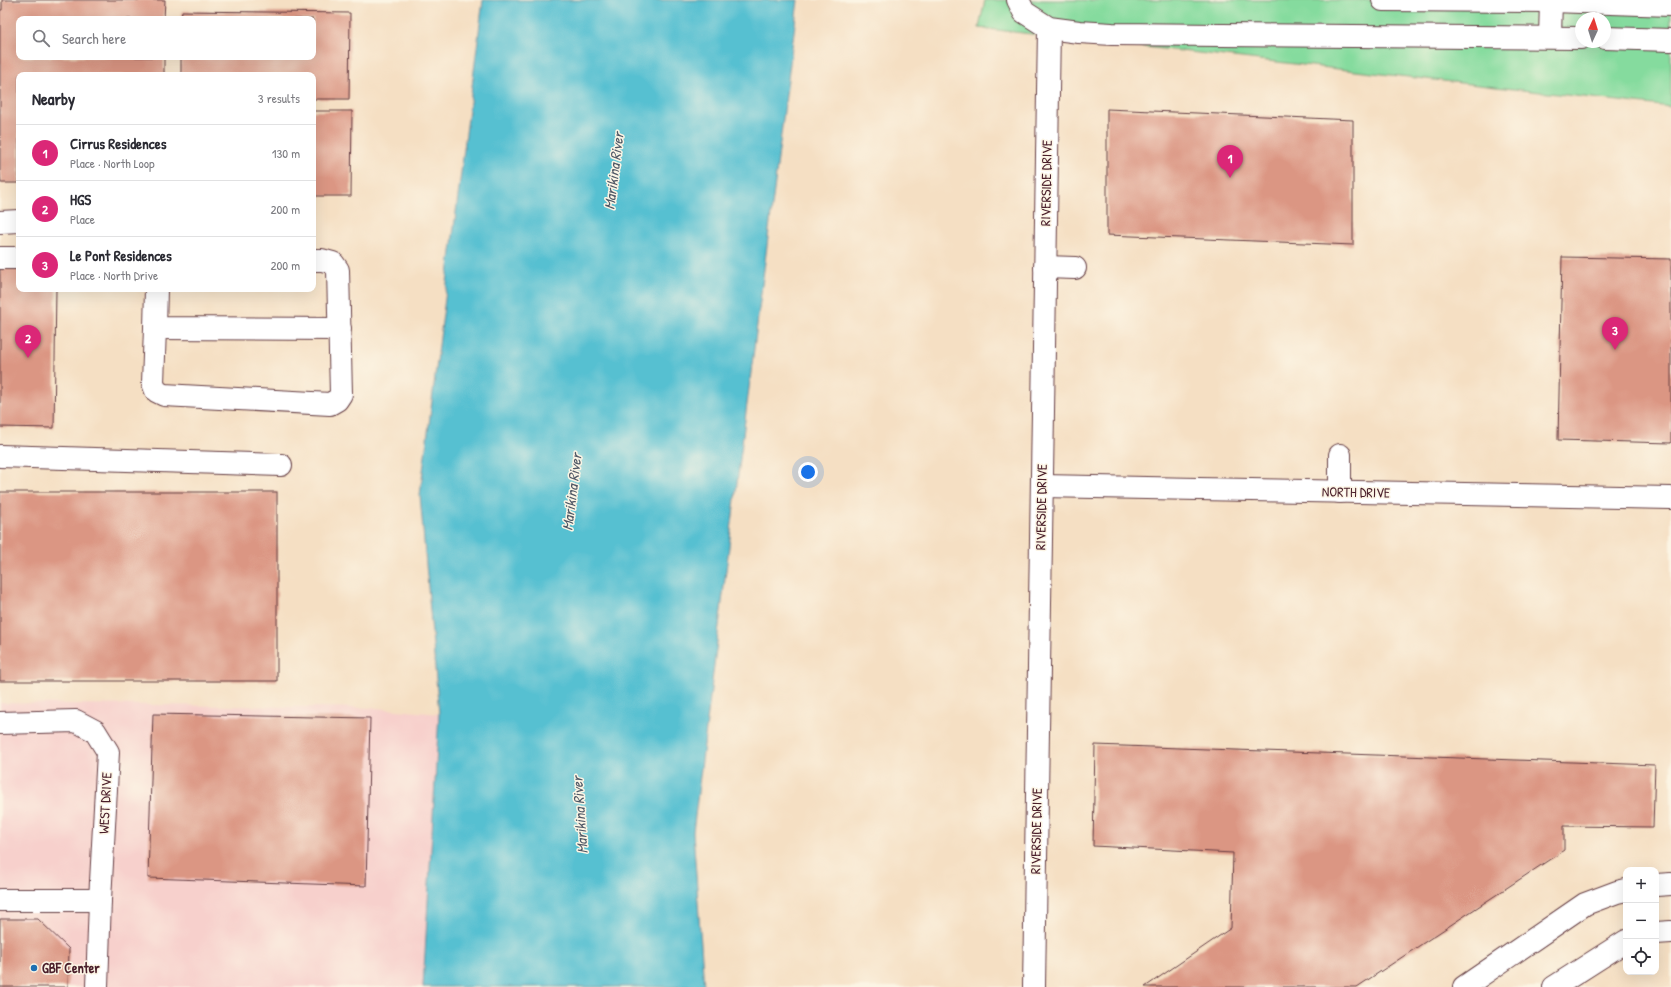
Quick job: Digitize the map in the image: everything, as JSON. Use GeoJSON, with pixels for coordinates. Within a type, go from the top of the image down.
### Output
{"type":"FeatureCollection","features":[{"type":"Feature","properties":{"kind":"street"},"geometry":{"type":"LineString","coordinates":[[1383,0],[1551,1],[1671,5]]}},
{"type":"Feature","properties":{"kind":"street"},"geometry":{"type":"LineString","coordinates":[[1550,37],[1551,1]]}},
{"type":"Feature","properties":{"kind":"street"},"geometry":{"type":"LineString","coordinates":[[1027,4],[1049,28],[1079,32],[1112,34],[1575,38]]}},
{"type":"Feature","properties":{"kind":"street","name":"RIVERSIDE DRIVE"},"geometry":{"type":"LineString","coordinates":[[1034,987],[1049,28]]}},
{"type":"Feature","properties":{"kind":"street"},"geometry":{"type":"LineString","coordinates":[[1611,38],[1671,40]]}},
{"type":"Feature","properties":{"kind":"street"},"geometry":{"type":"LineString","coordinates":[[0,222],[16,221]]}},
{"type":"Feature","properties":{"kind":"street"},"geometry":{"type":"LineString","coordinates":[[0,258],[16,258]]}},
{"type":"Feature","properties":{"kind":"street"},"geometry":{"type":"LineString","coordinates":[[156,292],[153,383],[156,390],[164,395],[330,404],[337,400],[341,394],[338,270],[333,263],[316,260]]}},
{"type":"Feature","properties":{"kind":"street"},"geometry":{"type":"LineString","coordinates":[[1045,267],[1075,268]]}},
{"type":"Feature","properties":{"kind":"street"},"geometry":{"type":"LineString","coordinates":[[155,328],[340,329]]}},
{"type":"Feature","properties":{"kind":"street"},"geometry":{"type":"LineString","coordinates":[[1340,455],[1340,492]]}},
{"type":"Feature","properties":{"kind":"street"},"geometry":{"type":"LineString","coordinates":[[0,456],[281,465]]}},
{"type":"Feature","properties":{"kind":"street","name":"NORTH DRIVE"},"geometry":{"type":"LineString","coordinates":[[1042,486],[1671,498]]}},
{"type":"Feature","properties":{"kind":"street","name":"WEST DRIVE"},"geometry":{"type":"LineString","coordinates":[[0,723],[76,721],[95,731],[108,752],[97,987]]}},
{"type":"Feature","properties":{"kind":"street"},"geometry":{"type":"LineString","coordinates":[[1659,885],[1671,884]]}},
{"type":"Feature","properties":{"kind":"street"},"geometry":{"type":"LineString","coordinates":[[1464,987],[1585,904],[1623,891]]}},
{"type":"Feature","properties":{"kind":"street"},"geometry":{"type":"LineString","coordinates":[[0,900],[100,900]]}},
{"type":"Feature","properties":{"kind":"street"},"geometry":{"type":"LineString","coordinates":[[1659,933],[1671,932]]}},
{"type":"Feature","properties":{"kind":"street"},"geometry":{"type":"LineString","coordinates":[[1554,987],[1623,943]]}},
{"type":"Feature","properties":{"kind":"shaded area"},"geometry":{"type":"Polygon","coordinates":[[[0,703],[376,708],[439,714],[423,987],[0,987],[0,703]]]}},
{"type":"Feature","properties":{"kind":"green space"},"geometry":{"type":"Polygon","coordinates":[[[985,0],[1671,0],[1671,107],[979,28],[985,0]]]}},
{"type":"Feature","properties":{"kind":"water","name":"Marikina River"},"geometry":{"type":"Polygon","coordinates":[[[483,0],[798,0],[693,832],[704,987],[423,987],[439,714],[420,495],[483,0]]]}},
{"type":"Feature","properties":{"kind":"building"},"geometry":{"type":"Polygon","coordinates":[[[2,0],[165,0],[164,16],[16,16],[16,60],[164,60],[164,72],[16,72],[16,183],[1,183],[0,172],[0,10],[2,10],[2,0]]]}},
{"type":"Feature","properties":{"kind":"building"},"geometry":{"type":"Polygon","coordinates":[[[182,11],[350,13],[349,99],[316,99],[316,72],[181,72],[181,60],[316,60],[316,16],[181,16],[182,11]]]}},
{"type":"Feature","properties":{"kind":"building"},"geometry":{"type":"Polygon","coordinates":[[[1107,109],[1353,120],[1353,245],[1107,235],[1107,109]]]}},
{"type":"Feature","properties":{"kind":"building"},"geometry":{"type":"Polygon","coordinates":[[[316,111],[352,111],[351,196],[316,196],[316,111]]]}},
{"type":"Feature","properties":{"kind":"building"},"geometry":{"type":"Polygon","coordinates":[[[1562,257],[1671,259],[1671,443],[1558,440],[1562,257]]]}},
{"type":"Feature","properties":{"kind":"building"},"geometry":{"type":"Polygon","coordinates":[[[0,265],[16,265],[16,292],[56,292],[54,428],[0,427],[0,265]]]}},
{"type":"Feature","properties":{"kind":"building"},"geometry":{"type":"Polygon","coordinates":[[[0,492],[277,492],[277,681],[0,681],[0,492]]]}},
{"type":"Feature","properties":{"kind":"building"},"geometry":{"type":"Polygon","coordinates":[[[153,714],[370,718],[366,886],[148,878],[153,714]]]}},
{"type":"Feature","properties":{"kind":"building"},"geometry":{"type":"Polygon","coordinates":[[[1095,745],[1655,765],[1653,827],[1564,826],[1564,850],[1357,987],[1145,987],[1231,928],[1233,853],[1093,846],[1095,745]]]}},
{"type":"Feature","properties":{"kind":"building","name":"GBF Center"},"geometry":{"type":"Polygon","coordinates":[[[0,919],[38,919],[69,949],[68,987],[0,987],[0,919]]]}},
{"type":"Feature","properties":{"kind":"place","name":"Cirrus Residences"},"geometry":{"type":"Point","coordinates":[1230,178]}},
{"type":"Feature","properties":{"kind":"place","name":"Le Pont Residences"},"geometry":{"type":"Point","coordinates":[1615,350]}},
{"type":"Feature","properties":{"kind":"place","name":"HGS"},"geometry":{"type":"Point","coordinates":[28,358]}},
{"type":"Feature","properties":{"kind":"place","name":"GBF Center"},"geometry":{"type":"Point","coordinates":[34,968]}}]}
